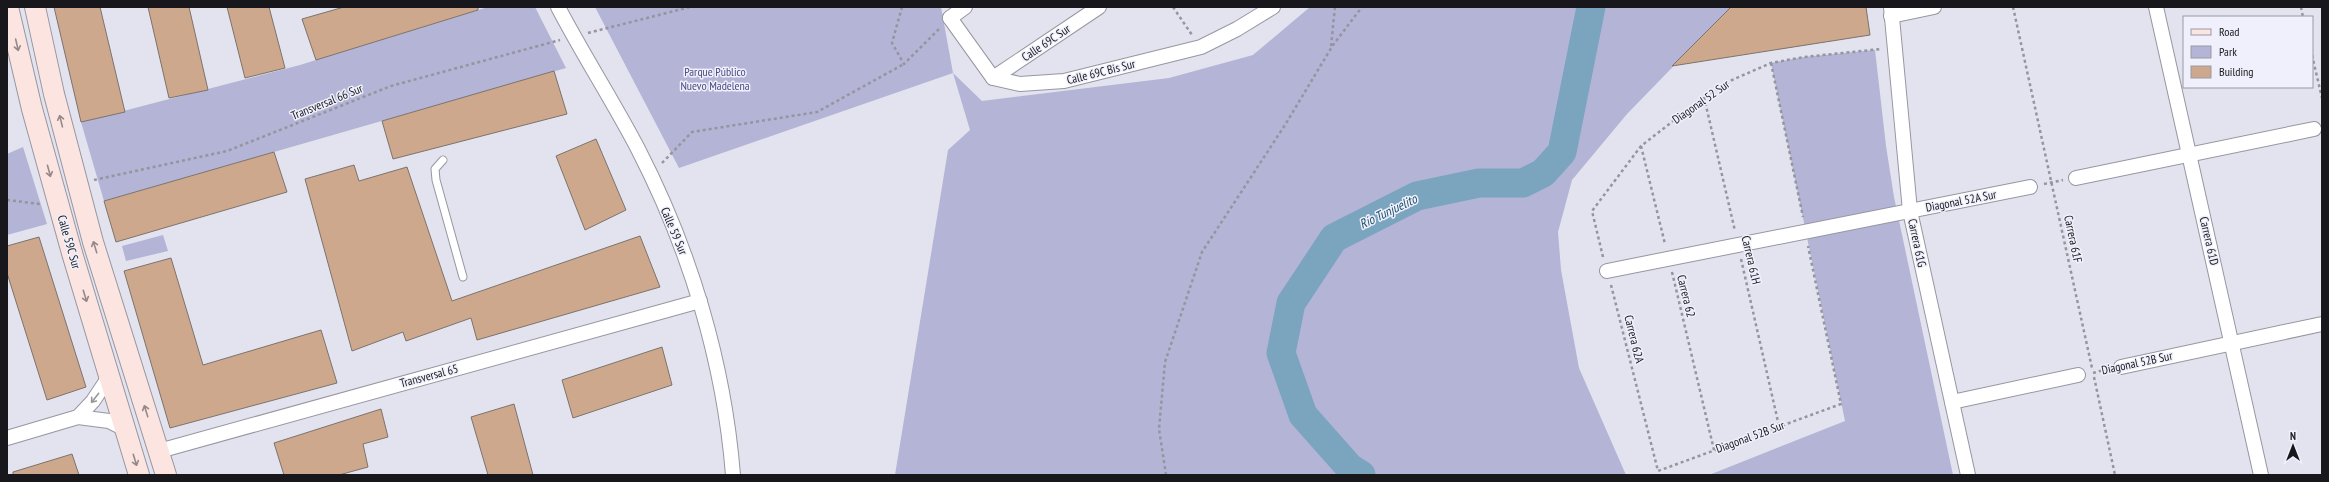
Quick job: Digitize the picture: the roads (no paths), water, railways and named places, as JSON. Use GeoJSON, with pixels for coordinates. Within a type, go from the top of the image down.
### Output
{"type":"FeatureCollection","features":[{"type":"Feature","properties":{"kind":"street","name":"Calle 59C Sur"},"geometry":{"type":"LineString","coordinates":[[8,7],[32,110],[59,208],[139,475]]}},
{"type":"Feature","properties":{"kind":"street","name":"Calle 59C Sur"},"geometry":{"type":"LineString","coordinates":[[36,7],[54,94],[91,234],[166,475]]}},
{"type":"Feature","properties":{"kind":"street","name":"Calle 59 Sur"},"geometry":{"type":"LineString","coordinates":[[558,7],[573,37],[604,87],[650,175],[687,261],[700,301],[722,392],[729,428],[733,475]]}},
{"type":"Feature","properties":{"kind":"street"},"geometry":{"type":"LineString","coordinates":[[965,7],[952,12],[993,78]]}},
{"type":"Feature","properties":{"kind":"street","name":"Calle 69C Sur"},"geometry":{"type":"LineString","coordinates":[[993,78],[1099,7]]}},
{"type":"Feature","properties":{"kind":"street","name":"Calle 69C Bis Sur"},"geometry":{"type":"LineString","coordinates":[[993,78],[1020,84],[1064,81],[1201,47],[1237,29],[1272,7]]}},
{"type":"Feature","properties":{"kind":"street"},"geometry":{"type":"LineString","coordinates":[[1891,12],[1934,7]]}},
{"type":"Feature","properties":{"kind":"street","name":"Carrera 61D"},"geometry":{"type":"LineString","coordinates":[[2156,7],[2261,475]]}},
{"type":"Feature","properties":{"kind":"street","name":"Carrera 61G"},"geometry":{"type":"LineString","coordinates":[[1891,12],[1893,48],[1910,211],[1968,475]]}},
{"type":"Feature","properties":{"kind":"street"},"geometry":{"type":"LineString","coordinates":[[2076,178],[2314,129]]}},
{"type":"Feature","properties":{"kind":"street","name":"Diagonal 52A Sur"},"geometry":{"type":"LineString","coordinates":[[1607,271],[2030,187]]}},
{"type":"Feature","properties":{"kind":"street","name":"Transversal 65"},"geometry":{"type":"LineString","coordinates":[[159,451],[700,301]]}},
{"type":"Feature","properties":{"kind":"street","name":"Diagonal 52B Sur"},"geometry":{"type":"LineString","coordinates":[[2121,367],[2322,324]]}},
{"type":"Feature","properties":{"kind":"street"},"geometry":{"type":"LineString","coordinates":[[1952,402],[2078,375]]}},
{"type":"Feature","properties":{"kind":"street"},"geometry":{"type":"LineString","coordinates":[[78,417],[93,401],[109,376]]}},
{"type":"Feature","properties":{"kind":"street"},"geometry":{"type":"LineString","coordinates":[[7,438],[78,417],[109,421],[125,428]]}},
{"type":"Feature","properties":{"kind":"lane"},"geometry":{"type":"LineString","coordinates":[[443,160],[435,169],[436,180],[463,276]]}},
{"type":"Feature","properties":{"kind":"waterway","name":"Río Tunjuelito"},"geometry":{"type":"LineString","coordinates":[[1361,475],[1350,468],[1303,415],[1281,353],[1291,303],[1334,238],[1417,196],[1479,183],[1523,183],[1543,173],[1562,152],[1591,7]]}},
{"type":"Feature","properties":{"kind":"park label","name":"Parque Público Nuevo Madelena"},"geometry":{"type":"Point","coordinates":[715,79]}}]}
